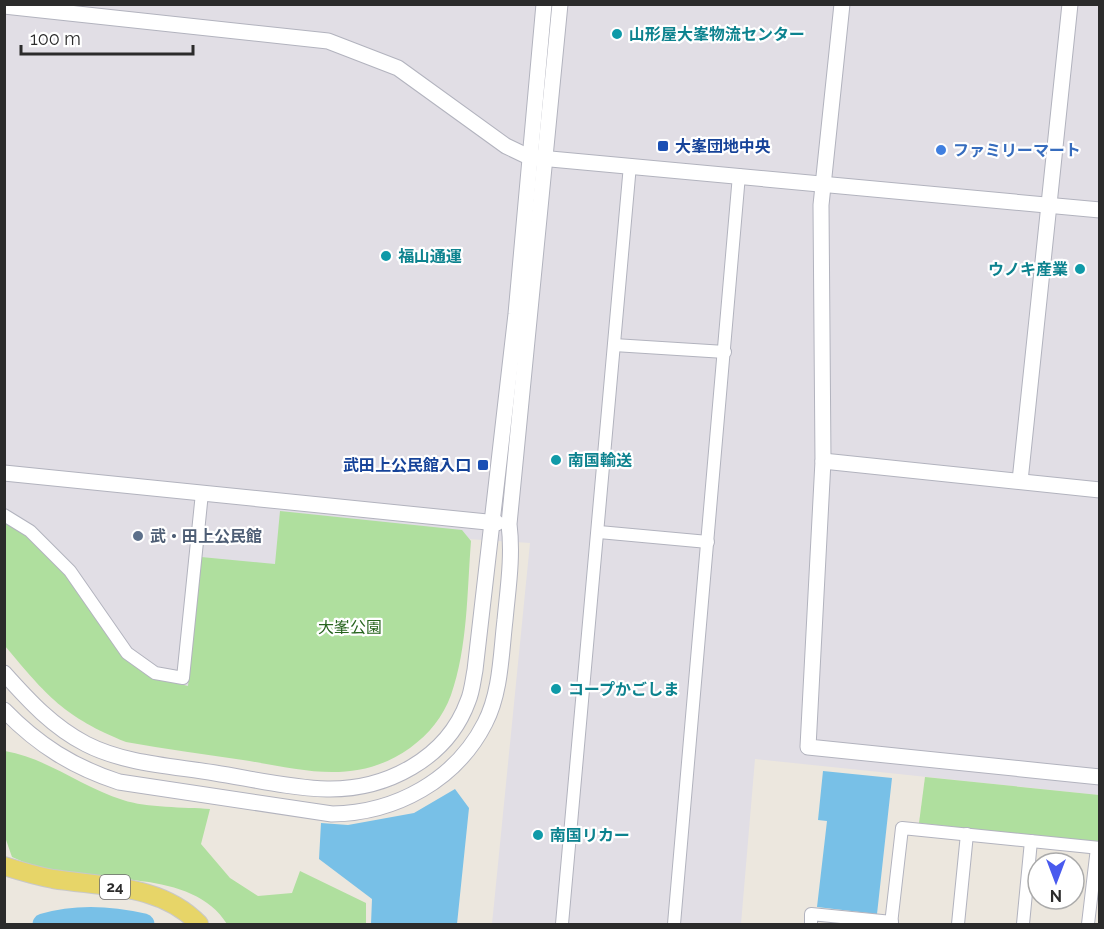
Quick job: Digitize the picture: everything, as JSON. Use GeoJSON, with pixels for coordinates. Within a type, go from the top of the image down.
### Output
{"type":"FeatureCollection","features":[{"type":"Feature","properties":{"kind":"main road","name":"24"},"geometry":{"type":"LineString","coordinates":[[4,866],[52,879],[105,885],[160,896],[199,924]]}},
{"type":"Feature","properties":{"kind":"street"},"geometry":{"type":"LineString","coordinates":[[4,710],[29,735],[56,755],[86,771],[119,782],[333,814],[357,814],[386,807],[412,796],[448,770],[471,745],[486,722],[500,670],[512,549],[509,524],[537,157],[544,4]]}},
{"type":"Feature","properties":{"kind":"street"},"geometry":{"type":"LineString","coordinates":[[4,673],[34,707],[61,729],[88,745],[111,754],[145,762],[306,787],[357,787],[382,782],[419,764],[435,750],[457,724],[468,700],[475,670],[490,522],[516,314],[560,4]]}},
{"type":"Feature","properties":{"kind":"street"},"geometry":{"type":"LineString","coordinates":[[842,4],[821,205],[823,461],[808,747],[1100,777]]}},
{"type":"Feature","properties":{"kind":"street"},"geometry":{"type":"LineString","coordinates":[[1020,481],[1051,206],[1070,4]]}},
{"type":"Feature","properties":{"kind":"street"},"geometry":{"type":"LineString","coordinates":[[4,6],[328,41],[398,68],[506,146],[537,157],[1100,210]]}},
{"type":"Feature","properties":{"kind":"street"},"geometry":{"type":"LineString","coordinates":[[562,924],[630,165]]}},
{"type":"Feature","properties":{"kind":"street"},"geometry":{"type":"LineString","coordinates":[[674,924],[739,175]]}},
{"type":"Feature","properties":{"kind":"street"},"geometry":{"type":"LineString","coordinates":[[614,345],[725,352]]}},
{"type":"Feature","properties":{"kind":"street"},"geometry":{"type":"LineString","coordinates":[[823,461],[1100,490]]}},
{"type":"Feature","properties":{"kind":"street"},"geometry":{"type":"LineString","coordinates":[[4,473],[509,524]]}},
{"type":"Feature","properties":{"kind":"street"},"geometry":{"type":"LineString","coordinates":[[4,515],[30,531],[70,571],[127,653],[155,673],[183,678],[202,493]]}},
{"type":"Feature","properties":{"kind":"street"},"geometry":{"type":"LineString","coordinates":[[598,532],[708,542]]}},
{"type":"Feature","properties":{"kind":"street"},"geometry":{"type":"LineString","coordinates":[[811,924],[812,914],[891,923],[902,828],[1098,848],[1088,924]]}},
{"type":"Feature","properties":{"kind":"street"},"geometry":{"type":"LineString","coordinates":[[957,924],[967,834]]}},
{"type":"Feature","properties":{"kind":"street"},"geometry":{"type":"LineString","coordinates":[[1023,924],[1031,841]]}},
{"type":"Feature","properties":{"kind":"shaded area"},"geometry":{"type":"Polygon","coordinates":[[[5,5],[1099,5],[1099,795],[755,759],[741,924],[492,924],[530,543],[468,539],[188,686],[153,677],[5,521],[5,5]]]}},
{"type":"Feature","properties":{"kind":"green space","name":"大峯公園"},"geometry":{"type":"Polygon","coordinates":[[[280,511],[462,530],[471,541],[464,638],[457,677],[451,695],[440,718],[429,731],[410,748],[390,760],[350,771],[308,771],[126,742],[87,723],[58,703],[45,692],[5,646],[4,521],[27,534],[68,577],[153,677],[188,686],[201,557],[275,564],[280,511]]]}},
{"type":"Feature","properties":{"kind":"green space"},"geometry":{"type":"Polygon","coordinates":[[[5,751],[50,766],[93,788],[133,803],[210,809],[201,844],[230,878],[258,896],[292,893],[300,871],[366,903],[366,924],[227,924],[212,906],[191,894],[168,886],[42,869],[12,857],[5,837],[5,751]]]}},
{"type":"Feature","properties":{"kind":"green space"},"geometry":{"type":"Polygon","coordinates":[[[925,777],[1099,795],[1099,843],[919,823],[925,777]]]}},
{"type":"Feature","properties":{"kind":"water"},"geometry":{"type":"Polygon","coordinates":[[[823,771],[892,778],[877,914],[817,907],[827,821],[818,820],[823,771]]]}},
{"type":"Feature","properties":{"kind":"water"},"geometry":{"type":"Polygon","coordinates":[[[455,789],[469,808],[457,924],[371,924],[372,899],[319,859],[321,823],[348,825],[414,813],[455,789]]]}},
{"type":"Feature","properties":{"kind":"waterway"},"geometry":{"type":"LineString","coordinates":[[43,924],[81,917],[119,919],[144,924]]}},
{"type":"Feature","properties":{"kind":"place","name":"山形屋大峯物流センター"},"geometry":{"type":"Point","coordinates":[617,34]}},
{"type":"Feature","properties":{"kind":"place","name":"大峯団地中央"},"geometry":{"type":"Point","coordinates":[663,146]}},
{"type":"Feature","properties":{"kind":"place","name":"ファミリーマート"},"geometry":{"type":"Point","coordinates":[941,150]}},
{"type":"Feature","properties":{"kind":"place","name":"福山通運"},"geometry":{"type":"Point","coordinates":[386,256]}},
{"type":"Feature","properties":{"kind":"place","name":"ウノキ産業"},"geometry":{"type":"Point","coordinates":[1080,269]}},
{"type":"Feature","properties":{"kind":"place","name":"南国輸送"},"geometry":{"type":"Point","coordinates":[556,460]}},
{"type":"Feature","properties":{"kind":"place","name":"武田上公民館入口"},"geometry":{"type":"Point","coordinates":[483,465]}},
{"type":"Feature","properties":{"kind":"place","name":"武・田上公民館"},"geometry":{"type":"Point","coordinates":[138,536]}},
{"type":"Feature","properties":{"kind":"place","name":"コープかごしま"},"geometry":{"type":"Point","coordinates":[556,689]}},
{"type":"Feature","properties":{"kind":"place","name":"南国リカー"},"geometry":{"type":"Point","coordinates":[538,835]}}]}
